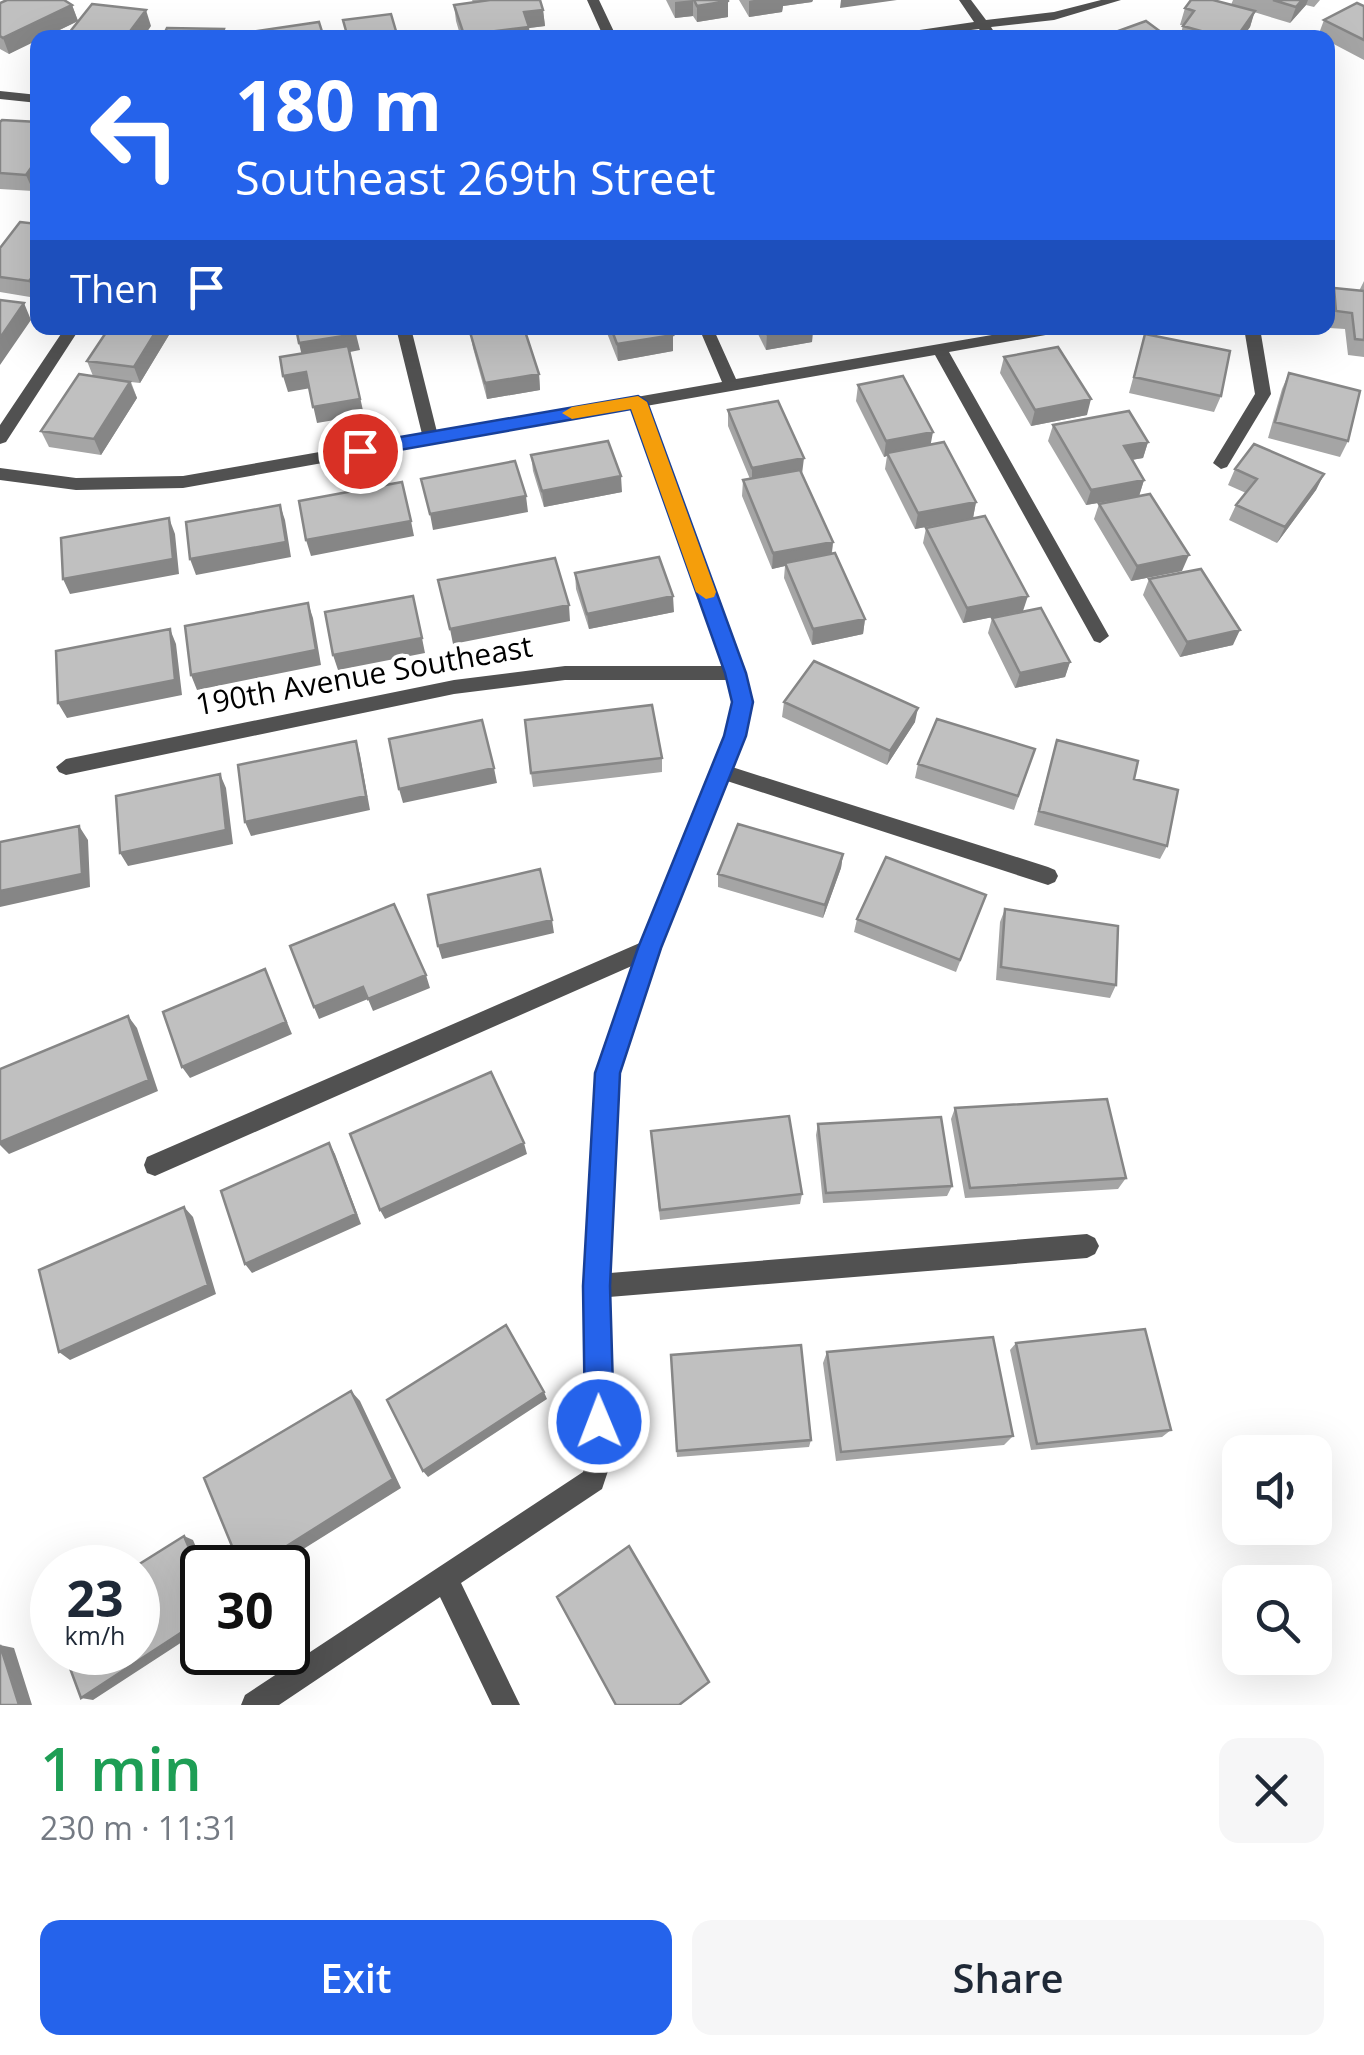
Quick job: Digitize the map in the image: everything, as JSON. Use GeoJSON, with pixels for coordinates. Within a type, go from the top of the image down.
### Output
{"type":"FeatureCollection","features":[{"type":"Feature","properties":{"kind":"street"},"geometry":{"type":"LineString","coordinates":[[593,0],[607,30]]}},
{"type":"Feature","properties":{"kind":"street"},"geometry":{"type":"LineString","coordinates":[[965,0],[987,30]]}},
{"type":"Feature","properties":{"kind":"street"},"geometry":{"type":"LineString","coordinates":[[935,30],[1054,16],[1115,0]]}},
{"type":"Feature","properties":{"kind":"street"},"geometry":{"type":"LineString","coordinates":[[0,94],[30,98]]}},
{"type":"Feature","properties":{"kind":"street"},"geometry":{"type":"LineString","coordinates":[[0,438],[67,335]]}},
{"type":"Feature","properties":{"kind":"street"},"geometry":{"type":"LineString","coordinates":[[405,335],[431,438]]}},
{"type":"Feature","properties":{"kind":"street"},"geometry":{"type":"LineString","coordinates":[[709,335],[731,385]]}},
{"type":"Feature","properties":{"kind":"street"},"geometry":{"type":"LineString","coordinates":[[0,474],[76,484],[183,482],[995,335]]}},
{"type":"Feature","properties":{"kind":"street"},"geometry":{"type":"LineString","coordinates":[[1221,463],[1262,394],[1253,335]]}},
{"type":"Feature","properties":{"kind":"street"},"geometry":{"type":"LineString","coordinates":[[939,348],[1100,636]]}},
{"type":"Feature","properties":{"kind":"street"},"geometry":{"type":"LineString","coordinates":[[256,1705],[593,1480],[600,1456],[597,1286],[607,1073],[650,948],[735,736],[742,702],[736,673],[638,402]]}},
{"type":"Feature","properties":{"kind":"street","name":"190th Avenue Southeast"},"geometry":{"type":"LineString","coordinates":[[66,767],[454,687],[564,673],[736,673]]}},
{"type":"Feature","properties":{"kind":"street"},"geometry":{"type":"LineString","coordinates":[[719,770],[1048,876]]}},
{"type":"Feature","properties":{"kind":"street"},"geometry":{"type":"LineString","coordinates":[[155,1166],[650,948]]}},
{"type":"Feature","properties":{"kind":"street"},"geometry":{"type":"LineString","coordinates":[[597,1286],[1087,1246]]}},
{"type":"Feature","properties":{"kind":"street"},"geometry":{"type":"LineString","coordinates":[[445,1578],[506,1705]]}},
{"type":"Feature","properties":{"kind":"building"},"geometry":{"type":"Polygon","coordinates":[[[64,0],[72,5],[3,38],[0,3],[64,0]]]}},
{"type":"Feature","properties":{"kind":"building"},"geometry":{"type":"Polygon","coordinates":[[[540,0],[543,10],[524,12],[529,27],[462,30],[454,5],[540,0]]]}},
{"type":"Feature","properties":{"kind":"building"},"geometry":{"type":"Polygon","coordinates":[[[694,0],[728,0],[728,1],[697,6],[694,0]]]}},
{"type":"Feature","properties":{"kind":"building"},"geometry":{"type":"Polygon","coordinates":[[[1191,0],[1213,0],[1255,11],[1242,30],[1197,30],[1183,26],[1194,11],[1185,8],[1191,0]]]}},
{"type":"Feature","properties":{"kind":"building"},"geometry":{"type":"Polygon","coordinates":[[[1273,0],[1302,0],[1296,7],[1273,0]]]}},
{"type":"Feature","properties":{"kind":"building"},"geometry":{"type":"Polygon","coordinates":[[[1357,3],[1364,6],[1364,40],[1324,20],[1357,3]]]}},
{"type":"Feature","properties":{"kind":"building"},"geometry":{"type":"Polygon","coordinates":[[[92,4],[146,10],[131,30],[71,30],[92,4]]]}},
{"type":"Feature","properties":{"kind":"building"},"geometry":{"type":"Polygon","coordinates":[[[391,14],[396,30],[346,30],[343,20],[391,14]]]}},
{"type":"Feature","properties":{"kind":"building"},"geometry":{"type":"Polygon","coordinates":[[[1146,21],[1158,30],[1121,30],[1146,21]]]}},
{"type":"Feature","properties":{"kind":"building"},"geometry":{"type":"Polygon","coordinates":[[[319,22],[322,30],[264,30],[319,22]]]}},
{"type":"Feature","properties":{"kind":"building"},"geometry":{"type":"Polygon","coordinates":[[[167,28],[224,29],[224,30],[167,28]]]}},
{"type":"Feature","properties":{"kind":"building"},"geometry":{"type":"Polygon","coordinates":[[[0,122],[30,122],[30,169],[26,175],[0,173],[0,122]]]}},
{"type":"Feature","properties":{"kind":"building"},"geometry":{"type":"Polygon","coordinates":[[[20,222],[30,223],[29,281],[0,277],[0,248],[20,222]]]}},
{"type":"Feature","properties":{"kind":"building"},"geometry":{"type":"Polygon","coordinates":[[[1335,288],[1364,291],[1364,340],[1355,339],[1352,313],[1336,311],[1335,288]]]}},
{"type":"Feature","properties":{"kind":"building"},"geometry":{"type":"Polygon","coordinates":[[[0,300],[24,303],[0,338],[0,300]]]}},
{"type":"Feature","properties":{"kind":"building"},"geometry":{"type":"Polygon","coordinates":[[[104,335],[154,335],[134,367],[87,361],[104,335]]]}},
{"type":"Feature","properties":{"kind":"building"},"geometry":{"type":"Polygon","coordinates":[[[297,335],[350,335],[299,343],[297,335]]]}},
{"type":"Feature","properties":{"kind":"building"},"geometry":{"type":"Polygon","coordinates":[[[471,335],[526,335],[539,374],[485,383],[471,335]]]}},
{"type":"Feature","properties":{"kind":"building"},"geometry":{"type":"Polygon","coordinates":[[[614,335],[673,335],[617,344],[614,335]]]}},
{"type":"Feature","properties":{"kind":"building"},"geometry":{"type":"Polygon","coordinates":[[[1145,335],[1230,351],[1221,396],[1134,377],[1145,335]]]}},
{"type":"Feature","properties":{"kind":"building"},"geometry":{"type":"Polygon","coordinates":[[[348,346],[360,399],[313,407],[306,372],[283,376],[280,357],[348,346]]]}},
{"type":"Feature","properties":{"kind":"building"},"geometry":{"type":"Polygon","coordinates":[[[1058,347],[1091,399],[1035,410],[1004,357],[1058,347]]]}},
{"type":"Feature","properties":{"kind":"building"},"geometry":{"type":"Polygon","coordinates":[[[1289,373],[1360,391],[1348,441],[1275,422],[1289,373]]]}},
{"type":"Feature","properties":{"kind":"building"},"geometry":{"type":"Polygon","coordinates":[[[79,374],[130,382],[94,439],[41,431],[79,374]]]}},
{"type":"Feature","properties":{"kind":"building"},"geometry":{"type":"Polygon","coordinates":[[[903,376],[933,432],[886,441],[858,385],[903,376]]]}},
{"type":"Feature","properties":{"kind":"building"},"geometry":{"type":"Polygon","coordinates":[[[778,401],[804,458],[752,468],[728,410],[778,401]]]}},
{"type":"Feature","properties":{"kind":"building"},"geometry":{"type":"Polygon","coordinates":[[[1129,411],[1148,442],[1124,446],[1144,480],[1091,490],[1053,425],[1129,411]]]}},
{"type":"Feature","properties":{"kind":"building"},"geometry":{"type":"Polygon","coordinates":[[[608,441],[621,476],[542,491],[531,455],[608,441]]]}},
{"type":"Feature","properties":{"kind":"building"},"geometry":{"type":"Polygon","coordinates":[[[944,442],[976,502],[918,513],[887,453],[944,442]]]}},
{"type":"Feature","properties":{"kind":"building"},"geometry":{"type":"Polygon","coordinates":[[[1254,444],[1324,474],[1285,527],[1236,505],[1257,479],[1235,469],[1254,444]]]}},
{"type":"Feature","properties":{"kind":"building"},"geometry":{"type":"Polygon","coordinates":[[[515,461],[526,496],[430,514],[421,479],[515,461]]]}},
{"type":"Feature","properties":{"kind":"building"},"geometry":{"type":"Polygon","coordinates":[[[800,470],[833,542],[773,553],[743,480],[800,470]]]}},
{"type":"Feature","properties":{"kind":"building"},"geometry":{"type":"Polygon","coordinates":[[[402,482],[411,521],[306,540],[299,501],[402,482]]]}},
{"type":"Feature","properties":{"kind":"building"},"geometry":{"type":"Polygon","coordinates":[[[1150,494],[1189,555],[1137,566],[1099,504],[1150,494]]]}},
{"type":"Feature","properties":{"kind":"building"},"geometry":{"type":"Polygon","coordinates":[[[280,505],[286,542],[190,559],[186,522],[280,505]]]}},
{"type":"Feature","properties":{"kind":"building"},"geometry":{"type":"Polygon","coordinates":[[[985,516],[1028,596],[967,608],[926,528],[985,516]]]}},
{"type":"Feature","properties":{"kind":"building"},"geometry":{"type":"Polygon","coordinates":[[[169,518],[173,559],[63,579],[61,538],[169,518]]]}},
{"type":"Feature","properties":{"kind":"building"},"geometry":{"type":"Polygon","coordinates":[[[835,553],[865,619],[813,629],[785,563],[835,553]]]}},
{"type":"Feature","properties":{"kind":"building"},"geometry":{"type":"Polygon","coordinates":[[[659,557],[673,596],[587,614],[575,573],[659,557]]]}},
{"type":"Feature","properties":{"kind":"building"},"geometry":{"type":"Polygon","coordinates":[[[555,558],[569,605],[450,629],[438,580],[555,558]]]}},
{"type":"Feature","properties":{"kind":"building"},"geometry":{"type":"Polygon","coordinates":[[[1201,569],[1240,630],[1187,642],[1149,579],[1201,569]]]}},
{"type":"Feature","properties":{"kind":"building"},"geometry":{"type":"Polygon","coordinates":[[[413,596],[422,638],[333,655],[325,612],[413,596]]]}},
{"type":"Feature","properties":{"kind":"building"},"geometry":{"type":"Polygon","coordinates":[[[308,603],[316,650],[191,675],[185,626],[308,603]]]}},
{"type":"Feature","properties":{"kind":"building"},"geometry":{"type":"Polygon","coordinates":[[[1041,608],[1070,662],[1020,673],[992,618],[1041,608]]]}},
{"type":"Feature","properties":{"kind":"building"},"geometry":{"type":"Polygon","coordinates":[[[170,629],[175,680],[58,703],[56,651],[170,629]]]}},
{"type":"Feature","properties":{"kind":"building"},"geometry":{"type":"Polygon","coordinates":[[[814,661],[918,708],[890,751],[784,702],[814,661]]]}},
{"type":"Feature","properties":{"kind":"building"},"geometry":{"type":"Polygon","coordinates":[[[652,705],[662,758],[531,773],[525,720],[652,705]]]}},
{"type":"Feature","properties":{"kind":"building"},"geometry":{"type":"Polygon","coordinates":[[[937,719],[1035,749],[1018,796],[918,764],[937,719]]]}},
{"type":"Feature","properties":{"kind":"building"},"geometry":{"type":"Polygon","coordinates":[[[482,720],[494,768],[399,789],[389,739],[482,720]]]}},
{"type":"Feature","properties":{"kind":"building"},"geometry":{"type":"Polygon","coordinates":[[[1057,740],[1138,761],[1134,779],[1178,790],[1167,846],[1039,811],[1057,740]]]}},
{"type":"Feature","properties":{"kind":"building"},"geometry":{"type":"Polygon","coordinates":[[[356,741],[366,796],[245,822],[238,765],[356,741]]]}},
{"type":"Feature","properties":{"kind":"building"},"geometry":{"type":"Polygon","coordinates":[[[220,774],[226,830],[120,853],[116,796],[220,774]]]}},
{"type":"Feature","properties":{"kind":"building"},"geometry":{"type":"Polygon","coordinates":[[[738,824],[843,854],[825,905],[718,874],[738,824]]]}},
{"type":"Feature","properties":{"kind":"building"},"geometry":{"type":"Polygon","coordinates":[[[79,826],[82,874],[0,891],[0,842],[79,826]]]}},
{"type":"Feature","properties":{"kind":"building"},"geometry":{"type":"Polygon","coordinates":[[[886,857],[986,895],[960,960],[857,919],[886,857]]]}},
{"type":"Feature","properties":{"kind":"building"},"geometry":{"type":"Polygon","coordinates":[[[540,869],[552,920],[438,946],[428,895],[540,869]]]}},
{"type":"Feature","properties":{"kind":"building"},"geometry":{"type":"Polygon","coordinates":[[[394,904],[426,975],[368,999],[363,987],[314,1007],[290,946],[394,904]]]}},
{"type":"Feature","properties":{"kind":"building"},"geometry":{"type":"Polygon","coordinates":[[[1005,909],[1118,926],[1116,985],[1001,967],[1005,909]]]}},
{"type":"Feature","properties":{"kind":"building"},"geometry":{"type":"Polygon","coordinates":[[[265,969],[286,1022],[182,1067],[163,1012],[265,969]]]}},
{"type":"Feature","properties":{"kind":"building"},"geometry":{"type":"Polygon","coordinates":[[[128,1016],[149,1080],[0,1142],[0,1069],[128,1016]]]}},
{"type":"Feature","properties":{"kind":"building"},"geometry":{"type":"Polygon","coordinates":[[[491,1072],[524,1143],[380,1210],[350,1134],[491,1072]]]}},
{"type":"Feature","properties":{"kind":"building"},"geometry":{"type":"Polygon","coordinates":[[[1107,1099],[1126,1178],[970,1188],[955,1108],[1107,1099]]]}},
{"type":"Feature","properties":{"kind":"building"},"geometry":{"type":"Polygon","coordinates":[[[789,1116],[802,1194],[660,1210],[651,1131],[789,1116]]]}},
{"type":"Feature","properties":{"kind":"building"},"geometry":{"type":"Polygon","coordinates":[[[941,1117],[952,1186],[826,1193],[818,1124],[941,1117]]]}},
{"type":"Feature","properties":{"kind":"building"},"geometry":{"type":"Polygon","coordinates":[[[329,1143],[356,1214],[245,1264],[221,1191],[329,1143]]]}},
{"type":"Feature","properties":{"kind":"building"},"geometry":{"type":"Polygon","coordinates":[[[184,1207],[208,1285],[59,1352],[39,1270],[184,1207]]]}},
{"type":"Feature","properties":{"kind":"building"},"geometry":{"type":"Polygon","coordinates":[[[506,1325],[544,1392],[423,1471],[387,1400],[506,1325]]]}},
{"type":"Feature","properties":{"kind":"building"},"geometry":{"type":"Polygon","coordinates":[[[1145,1329],[1171,1430],[1037,1444],[1016,1343],[1145,1329]]]}},
{"type":"Feature","properties":{"kind":"building"},"geometry":{"type":"Polygon","coordinates":[[[993,1337],[1013,1436],[841,1452],[827,1352],[993,1337]]]}},
{"type":"Feature","properties":{"kind":"building"},"geometry":{"type":"Polygon","coordinates":[[[801,1345],[811,1440],[677,1451],[671,1355],[801,1345]]]}},
{"type":"Feature","properties":{"kind":"building"},"geometry":{"type":"Polygon","coordinates":[[[351,1391],[393,1479],[288,1545],[232,1545],[204,1478],[351,1391]]]}},
{"type":"Feature","properties":{"kind":"building"},"geometry":{"type":"Polygon","coordinates":[[[184,1536],[188,1545],[180,1545],[180,1633],[160,1646],[160,1551],[184,1536]]]}},
{"type":"Feature","properties":{"kind":"building"},"geometry":{"type":"Polygon","coordinates":[[[629,1546],[709,1682],[679,1705],[616,1705],[557,1597],[629,1546]]]}},
{"type":"Feature","properties":{"kind":"building"},"geometry":{"type":"Polygon","coordinates":[[[0,1645],[19,1705],[0,1705],[0,1645]]]}},
{"type":"Feature","properties":{"kind":"building"},"geometry":{"type":"Polygon","coordinates":[[[72,1675],[116,1675],[81,1698],[72,1675]]]}},
{"type":"Feature","properties":{"kind":"slow traffic"},"geometry":{"type":"LineString","coordinates":[[572,413],[638,402],[706,592]]}},
{"type":"Feature","properties":{"kind":"route"},"geometry":{"type":"LineString","coordinates":[[360,451],[638,402],[736,673],[742,702],[735,736],[650,948],[607,1073],[597,1286],[599,1422]]}}]}
